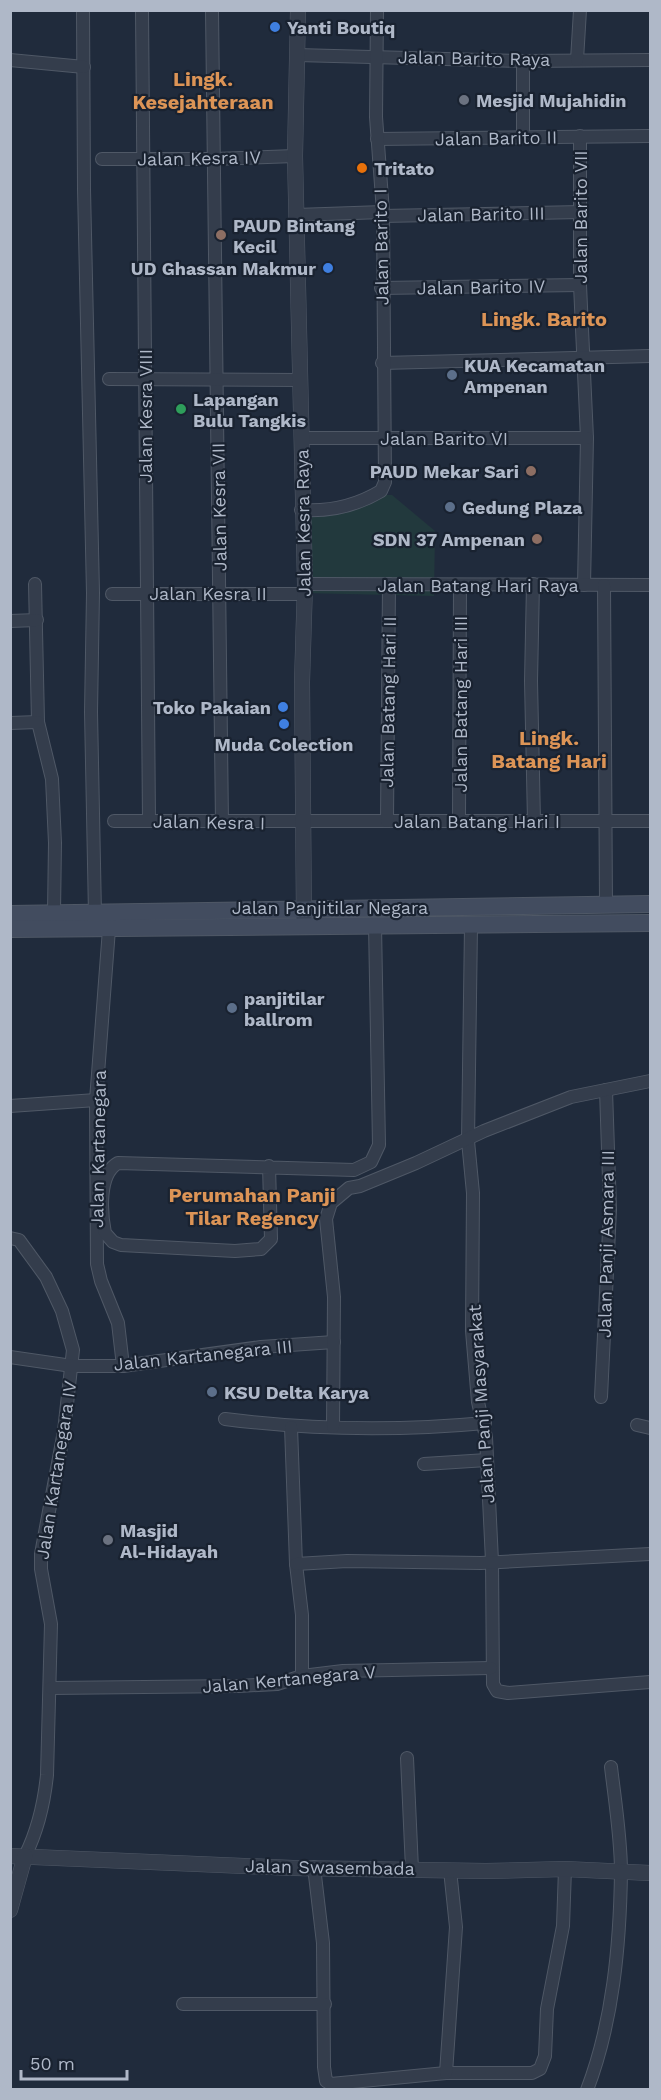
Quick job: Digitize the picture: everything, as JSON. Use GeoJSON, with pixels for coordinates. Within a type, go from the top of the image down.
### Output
{"type":"FeatureCollection","features":[{"type":"Feature","properties":{"kind":"main road"},"geometry":{"type":"LineString","coordinates":[[10,914],[54,912],[95,914],[303,907],[651,904]]}},
{"type":"Feature","properties":{"kind":"main road","name":"Jalan Panjitilar Negara"},"geometry":{"type":"LineString","coordinates":[[10,929],[651,923]]}},
{"type":"Feature","properties":{"kind":"street"},"geometry":{"type":"LineString","coordinates":[[83,10],[84,201],[93,593],[91,712],[95,914]]}},
{"type":"Feature","properties":{"kind":"street","name":"Jalan Kesra VIII"},"geometry":{"type":"LineString","coordinates":[[142,10],[149,821]]}},
{"type":"Feature","properties":{"kind":"street","name":"Jalan Kesra VII"},"geometry":{"type":"LineString","coordinates":[[212,10],[222,823]]}},
{"type":"Feature","properties":{"kind":"street","name":"Jalan Kesra Raya"},"geometry":{"type":"LineString","coordinates":[[298,10],[295,156],[301,510],[305,589],[302,682],[304,927]]}},
{"type":"Feature","properties":{"kind":"street","name":"Jalan Barito I"},"geometry":{"type":"LineString","coordinates":[[301,510],[343,507],[381,491],[384,482],[382,214],[377,139],[377,10]]}},
{"type":"Feature","properties":{"kind":"street"},"geometry":{"type":"LineString","coordinates":[[577,60],[580,10]]}},
{"type":"Feature","properties":{"kind":"street","name":"Jalan Barito Raya"},"geometry":{"type":"LineString","coordinates":[[297,55],[523,61],[651,60]]}},
{"type":"Feature","properties":{"kind":"street"},"geometry":{"type":"LineString","coordinates":[[10,60],[84,67]]}},
{"type":"Feature","properties":{"kind":"street"},"geometry":{"type":"LineString","coordinates":[[523,61],[523,137]]}},
{"type":"Feature","properties":{"kind":"street","name":"Jalan Barito VII"},"geometry":{"type":"LineString","coordinates":[[580,136],[580,285],[587,438],[584,585]]}},
{"type":"Feature","properties":{"kind":"street","name":"Jalan Barito II"},"geometry":{"type":"LineString","coordinates":[[377,139],[651,136]]}},
{"type":"Feature","properties":{"kind":"street","name":"Jalan Kesra IV"},"geometry":{"type":"LineString","coordinates":[[102,159],[295,156]]}},
{"type":"Feature","properties":{"kind":"street","name":"Jalan Barito III"},"geometry":{"type":"LineString","coordinates":[[296,215],[581,212]]}},
{"type":"Feature","properties":{"kind":"street","name":"Jalan Barito IV"},"geometry":{"type":"LineString","coordinates":[[381,288],[580,285]]}},
{"type":"Feature","properties":{"kind":"street"},"geometry":{"type":"LineString","coordinates":[[382,363],[651,356]]}},
{"type":"Feature","properties":{"kind":"street"},"geometry":{"type":"LineString","coordinates":[[109,379],[145,381],[300,380]]}},
{"type":"Feature","properties":{"kind":"street","name":"Jalan Barito VI"},"geometry":{"type":"LineString","coordinates":[[301,438],[587,438]]}},
{"type":"Feature","properties":{"kind":"street"},"geometry":{"type":"LineString","coordinates":[[35,584],[38,722],[51,780],[55,843],[54,912]]}},
{"type":"Feature","properties":{"kind":"street","name":"Jalan Batang Hari Raya"},"geometry":{"type":"LineString","coordinates":[[305,589],[389,584],[651,585]]}},
{"type":"Feature","properties":{"kind":"street","name":"Jalan Batang Hari II"},"geometry":{"type":"LineString","coordinates":[[387,820],[389,584]]}},
{"type":"Feature","properties":{"kind":"street"},"geometry":{"type":"LineString","coordinates":[[533,584],[531,681],[534,821]]}},
{"type":"Feature","properties":{"kind":"street"},"geometry":{"type":"LineString","coordinates":[[604,585],[606,904]]}},
{"type":"Feature","properties":{"kind":"street","name":"Jalan Batang Hari III"},"geometry":{"type":"LineString","coordinates":[[459,821],[460,586]]}},
{"type":"Feature","properties":{"kind":"street","name":"Jalan Kesra II"},"geometry":{"type":"LineString","coordinates":[[112,594],[305,589]]}},
{"type":"Feature","properties":{"kind":"street"},"geometry":{"type":"LineString","coordinates":[[10,621],[37,620]]}},
{"type":"Feature","properties":{"kind":"street"},"geometry":{"type":"LineString","coordinates":[[10,723],[38,722]]}},
{"type":"Feature","properties":{"kind":"street","name":"Jalan Batang Hari I"},"geometry":{"type":"LineString","coordinates":[[304,823],[387,820],[651,820]]}},
{"type":"Feature","properties":{"kind":"street","name":"Jalan Kesra I"},"geometry":{"type":"LineString","coordinates":[[114,821],[304,823]]}},
{"type":"Feature","properties":{"kind":"street"},"geometry":{"type":"LineString","coordinates":[[269,1166],[271,1239],[261,1249],[235,1251],[121,1245],[113,1242],[105,1233],[104,1179],[109,1169],[118,1163],[269,1166],[354,1170],[367,1165],[376,1155],[379,1145],[375,925]]}},
{"type":"Feature","properties":{"kind":"street","name":"Jalan Panji Masyarakat"},"geometry":{"type":"LineString","coordinates":[[471,926],[468,1140],[473,1193],[472,1330],[478,1402],[485,1424],[492,1561],[491,1668],[493,1684],[500,1692],[651,1682]]}},
{"type":"Feature","properties":{"kind":"street","name":"Jalan Kartanegara"},"geometry":{"type":"LineString","coordinates":[[109,929],[96,1100],[97,1264],[101,1281],[118,1323],[123,1366]]}},
{"type":"Feature","properties":{"kind":"street"},"geometry":{"type":"LineString","coordinates":[[333,1426],[334,1297],[326,1219],[331,1203],[349,1188],[360,1186],[484,1131],[571,1097],[651,1081]]}},
{"type":"Feature","properties":{"kind":"street","name":"Jalan Panji Asmara III"},"geometry":{"type":"LineString","coordinates":[[601,1397],[610,1210],[606,1090]]}},
{"type":"Feature","properties":{"kind":"street"},"geometry":{"type":"LineString","coordinates":[[10,1106],[96,1100]]}},
{"type":"Feature","properties":{"kind":"street","name":"Jalan Kartanegara IV"},"geometry":{"type":"LineString","coordinates":[[10,1238],[19,1240],[39,1267],[72,1341],[72,1366],[64,1431],[41,1554],[41,1569],[51,1624],[51,1688],[45,1800],[35,1835],[18,1856]]}},
{"type":"Feature","properties":{"kind":"street","name":"Jalan Kartanegara III"},"geometry":{"type":"LineString","coordinates":[[10,1357],[72,1366],[123,1366],[261,1347],[334,1342]]}},
{"type":"Feature","properties":{"kind":"street"},"geometry":{"type":"LineString","coordinates":[[225,1419],[291,1427],[416,1429],[485,1424]]}},
{"type":"Feature","properties":{"kind":"street"},"geometry":{"type":"LineString","coordinates":[[637,1425],[651,1428]]}},
{"type":"Feature","properties":{"kind":"street"},"geometry":{"type":"LineString","coordinates":[[291,1427],[296,1564],[302,1615],[302,1676]]}},
{"type":"Feature","properties":{"kind":"street"},"geometry":{"type":"LineString","coordinates":[[424,1464],[487,1460]]}},
{"type":"Feature","properties":{"kind":"street"},"geometry":{"type":"LineString","coordinates":[[296,1564],[347,1561],[492,1561],[651,1554]]}},
{"type":"Feature","properties":{"kind":"street","name":"Jalan Kertanegara V"},"geometry":{"type":"LineString","coordinates":[[51,1688],[238,1686],[277,1684],[302,1676],[343,1671],[491,1668]]}},
{"type":"Feature","properties":{"kind":"street"},"geometry":{"type":"LineString","coordinates":[[407,1758],[412,1869]]}},
{"type":"Feature","properties":{"kind":"street"},"geometry":{"type":"LineString","coordinates":[[587,2090],[597,2061],[614,1976],[621,1871],[611,1767]]}},
{"type":"Feature","properties":{"kind":"street"},"geometry":{"type":"LineString","coordinates":[[10,1910],[18,1856]]}},
{"type":"Feature","properties":{"kind":"street","name":"Jalan Swasembada"},"geometry":{"type":"LineString","coordinates":[[18,1856],[314,1867],[450,1870],[565,1869],[651,1873]]}},
{"type":"Feature","properties":{"kind":"street"},"geometry":{"type":"LineString","coordinates":[[314,1867],[323,1943],[324,2067],[326,2080],[331,2087],[446,2073],[532,2073],[543,2064],[547,2009],[563,1926],[565,1869]]}},
{"type":"Feature","properties":{"kind":"street"},"geometry":{"type":"LineString","coordinates":[[446,2073],[456,1926],[450,1870]]}},
{"type":"Feature","properties":{"kind":"street"},"geometry":{"type":"LineString","coordinates":[[183,2004],[325,2004]]}},
{"type":"Feature","properties":{"kind":"green space"},"geometry":{"type":"Polygon","coordinates":[[[374,495],[392,495],[435,531],[434,596],[302,593],[306,510],[374,495]]]}},
{"type":"Feature","properties":{"kind":"place","name":"Yanti Boutiq"},"geometry":{"type":"Point","coordinates":[275,27]}},
{"type":"Feature","properties":{"kind":"place","name":"Mesjid Mujahidin"},"geometry":{"type":"Point","coordinates":[464,100]}},
{"type":"Feature","properties":{"kind":"place","name":"Tritato"},"geometry":{"type":"Point","coordinates":[362,168]}},
{"type":"Feature","properties":{"kind":"place","name":"PAUD Bintang Kecil"},"geometry":{"type":"Point","coordinates":[221,235]}},
{"type":"Feature","properties":{"kind":"place","name":"UD Ghassan Makmur"},"geometry":{"type":"Point","coordinates":[328,268]}},
{"type":"Feature","properties":{"kind":"place","name":"KUA Kecamatan Ampenan"},"geometry":{"type":"Point","coordinates":[452,375]}},
{"type":"Feature","properties":{"kind":"place","name":"Lapangan Bulu Tangkis"},"geometry":{"type":"Point","coordinates":[181,409]}},
{"type":"Feature","properties":{"kind":"place","name":"PAUD Mekar Sari"},"geometry":{"type":"Point","coordinates":[531,471]}},
{"type":"Feature","properties":{"kind":"place","name":"Gedung Plaza"},"geometry":{"type":"Point","coordinates":[450,507]}},
{"type":"Feature","properties":{"kind":"place","name":"SDN 37 Ampenan"},"geometry":{"type":"Point","coordinates":[537,539]}},
{"type":"Feature","properties":{"kind":"place","name":"Toko Pakaian"},"geometry":{"type":"Point","coordinates":[283,707]}},
{"type":"Feature","properties":{"kind":"place","name":"Muda Colection"},"geometry":{"type":"Point","coordinates":[284,724]}},
{"type":"Feature","properties":{"kind":"place","name":"panjitilar ballrom"},"geometry":{"type":"Point","coordinates":[232,1008]}},
{"type":"Feature","properties":{"kind":"place","name":"KSU Delta Karya"},"geometry":{"type":"Point","coordinates":[212,1392]}},
{"type":"Feature","properties":{"kind":"place","name":"Masjid Al-Hidayah"},"geometry":{"type":"Point","coordinates":[108,1540]}},
{"type":"Feature","properties":{"kind":"district","name":"Lingk. Kesejahteraan"},"geometry":{"type":"Point","coordinates":[203,90]}},
{"type":"Feature","properties":{"kind":"district","name":"Lingk. Barito"},"geometry":{"type":"Point","coordinates":[544,319]}},
{"type":"Feature","properties":{"kind":"district","name":"Lingk. Batang Hari"},"geometry":{"type":"Point","coordinates":[549,750]}},
{"type":"Feature","properties":{"kind":"district","name":"Perumahan Panji Tilar Regency"},"geometry":{"type":"Point","coordinates":[252,1206]}}]}
